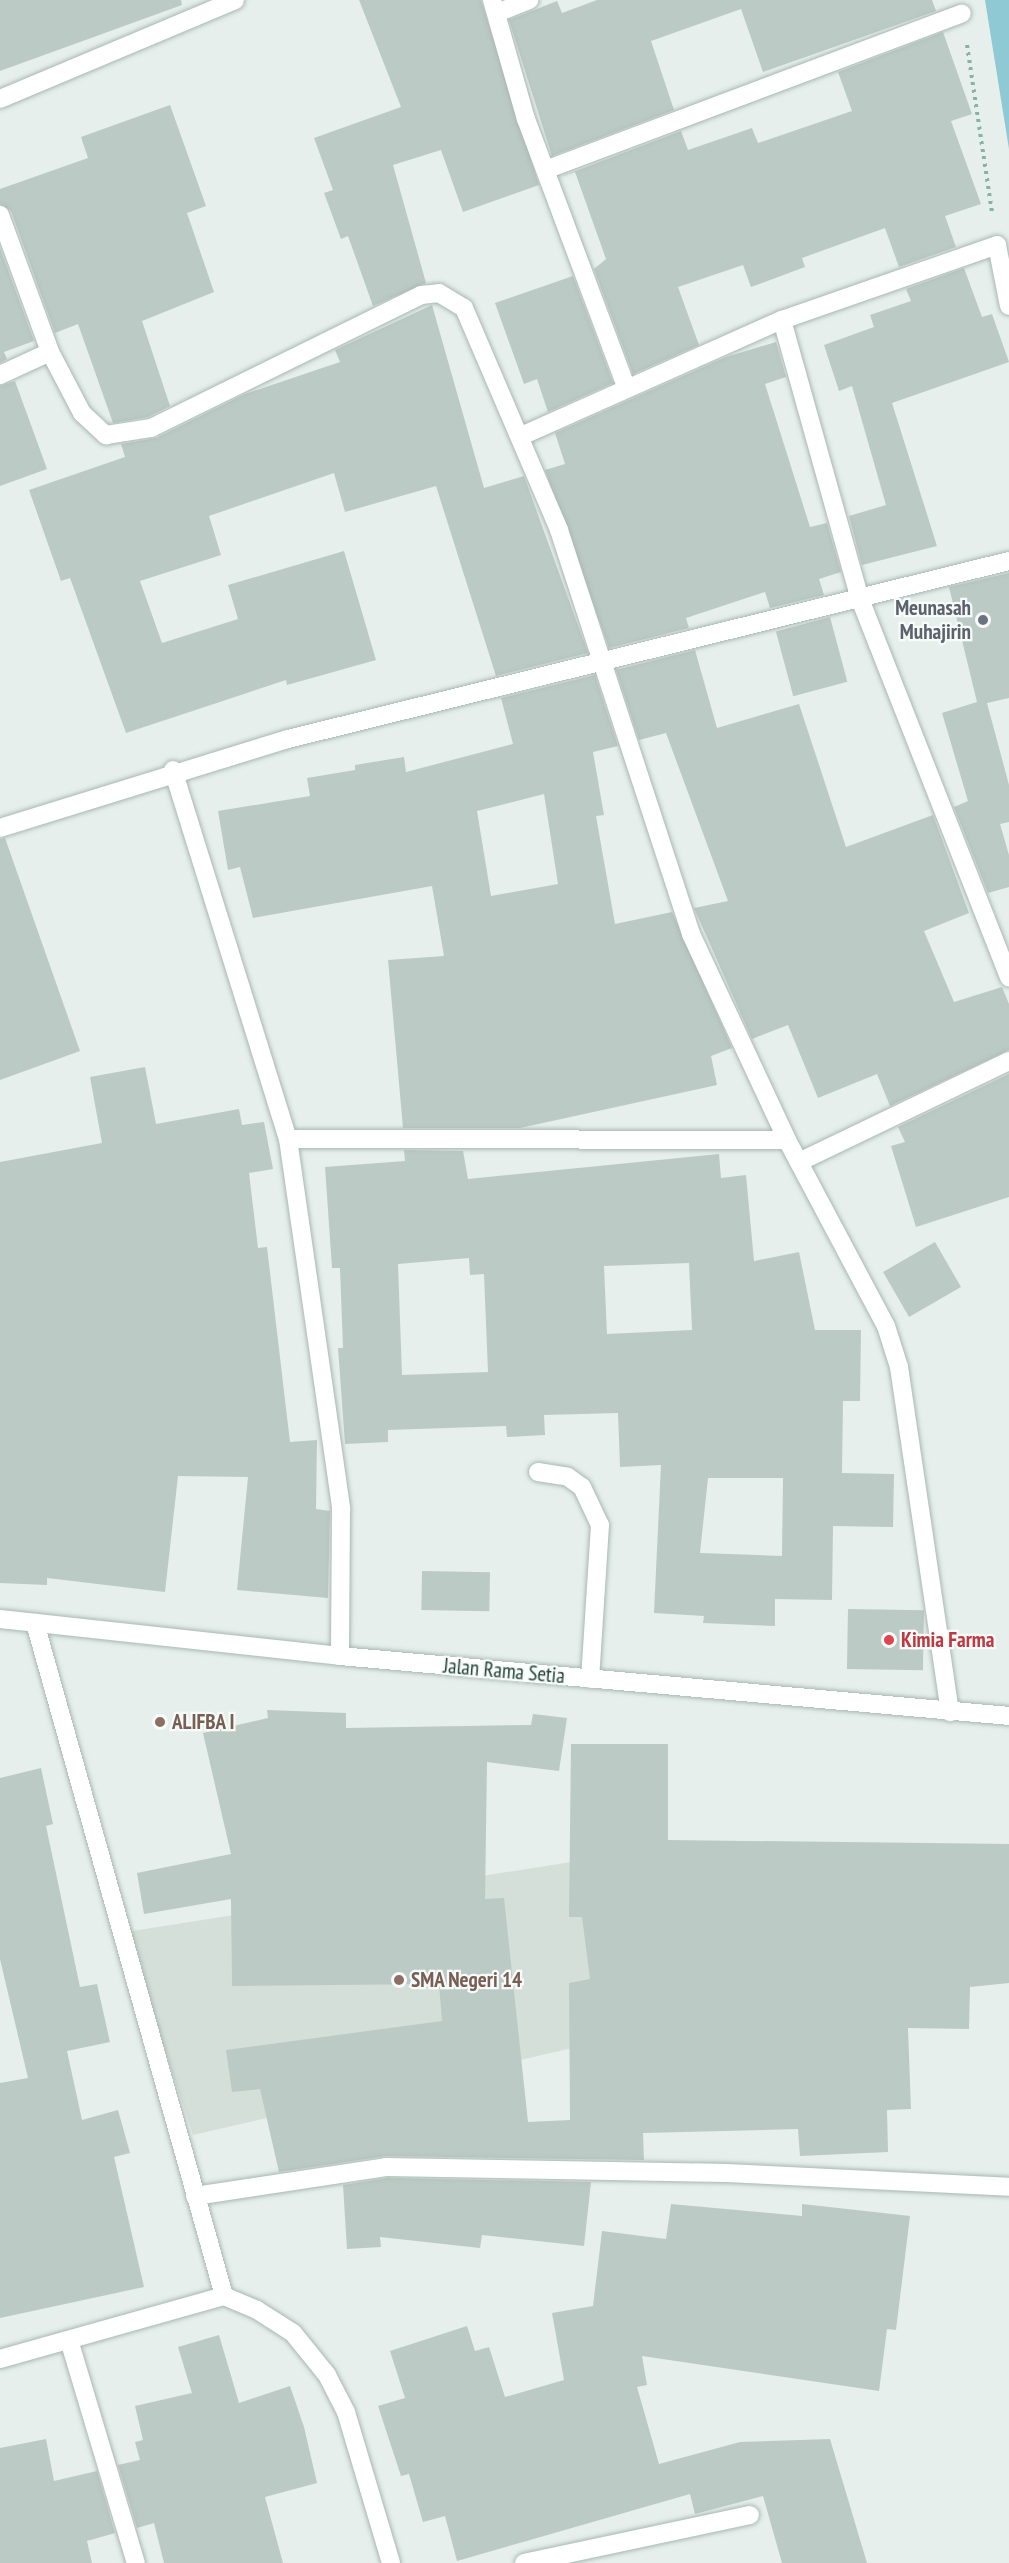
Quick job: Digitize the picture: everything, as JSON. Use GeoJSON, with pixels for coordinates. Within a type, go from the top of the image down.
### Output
{"type":"FeatureCollection","features":[{"type":"Feature","properties":{"kind":"street"},"geometry":{"type":"LineString","coordinates":[[0,99],[235,0]]}},
{"type":"Feature","properties":{"kind":"street"},"geometry":{"type":"LineString","coordinates":[[529,0],[494,6],[526,119],[548,169],[626,386]]}},
{"type":"Feature","properties":{"kind":"street"},"geometry":{"type":"LineString","coordinates":[[548,169],[962,14]]}},
{"type":"Feature","properties":{"kind":"street"},"geometry":{"type":"LineString","coordinates":[[0,215],[50,352],[82,413],[95,429],[118,437],[151,428],[400,304],[439,293],[464,308],[521,436],[603,660],[691,934],[787,1140],[886,1326],[899,1367],[950,1712]]}},
{"type":"Feature","properties":{"kind":"street"},"geometry":{"type":"LineString","coordinates":[[521,436],[626,386],[782,320],[997,245],[1009,306]]}},
{"type":"Feature","properties":{"kind":"street"},"geometry":{"type":"LineString","coordinates":[[782,320],[860,599],[1009,978]]}},
{"type":"Feature","properties":{"kind":"street"},"geometry":{"type":"LineString","coordinates":[[0,375],[50,352]]}},
{"type":"Feature","properties":{"kind":"street"},"geometry":{"type":"LineString","coordinates":[[0,828],[173,770],[603,660],[1009,561]]}},
{"type":"Feature","properties":{"kind":"street"},"geometry":{"type":"LineString","coordinates":[[173,770],[288,1139],[341,1509],[340,1656]]}},
{"type":"Feature","properties":{"kind":"street"},"geometry":{"type":"LineString","coordinates":[[799,1162],[1009,1061]]}},
{"type":"Feature","properties":{"kind":"street"},"geometry":{"type":"LineString","coordinates":[[288,1139],[787,1140]]}},
{"type":"Feature","properties":{"kind":"street"},"geometry":{"type":"LineString","coordinates":[[538,1472],[568,1477],[582,1487],[600,1525],[591,1679]]}},
{"type":"Feature","properties":{"kind":"street","name":"Jalan Rama Setia"},"geometry":{"type":"LineString","coordinates":[[0,1619],[340,1656],[1009,1716]]}},
{"type":"Feature","properties":{"kind":"street"},"geometry":{"type":"LineString","coordinates":[[35,1623],[224,2296]]}},
{"type":"Feature","properties":{"kind":"street"},"geometry":{"type":"LineString","coordinates":[[195,2196],[386,2167],[727,2173],[1009,2187]]}},
{"type":"Feature","properties":{"kind":"street"},"geometry":{"type":"LineString","coordinates":[[0,2359],[224,2296],[293,2333],[327,2375],[346,2412],[392,2563]]}},
{"type":"Feature","properties":{"kind":"street"},"geometry":{"type":"LineString","coordinates":[[69,2340],[136,2563]]}},
{"type":"Feature","properties":{"kind":"street"},"geometry":{"type":"LineString","coordinates":[[524,2563],[750,2515]]}},
{"type":"Feature","properties":{"kind":"path"},"geometry":{"type":"LineString","coordinates":[[962,14],[997,245]]}},
{"type":"Feature","properties":{"kind":"shaded area","name":"SMA Negeri 14"},"geometry":{"type":"Polygon","coordinates":[[[647,1850],[660,2028],[193,2135],[126,1932],[647,1850]]]}},
{"type":"Feature","properties":{"kind":"water"},"geometry":{"type":"Polygon","coordinates":[[[985,0],[1009,0],[1009,149],[985,0]]]}},
{"type":"Feature","properties":{"kind":"building"},"geometry":{"type":"Polygon","coordinates":[[[0,0],[181,0],[182,5],[0,71],[0,0]]]}},
{"type":"Feature","properties":{"kind":"building"},"geometry":{"type":"Polygon","coordinates":[[[359,0],[481,0],[539,185],[463,212],[441,150],[393,165],[426,283],[373,306],[348,236],[341,239],[324,193],[333,190],[314,138],[401,107],[359,0]]]}},
{"type":"Feature","properties":{"kind":"building"},"geometry":{"type":"Polygon","coordinates":[[[597,0],[932,0],[936,11],[763,72],[741,9],[651,41],[674,110],[552,156],[509,20],[557,1],[562,13],[597,0]]]}},
{"type":"Feature","properties":{"kind":"building"},"geometry":{"type":"Polygon","coordinates":[[[943,32],[972,114],[951,121],[981,204],[945,216],[956,247],[899,267],[885,228],[802,258],[805,267],[751,287],[743,265],[678,287],[699,345],[633,374],[594,269],[606,259],[575,172],[560,177],[681,131],[688,150],[752,128],[758,143],[852,111],[838,72],[943,32]]]}},
{"type":"Feature","properties":{"kind":"building"},"geometry":{"type":"Polygon","coordinates":[[[170,105],[206,206],[187,213],[214,292],[142,321],[170,406],[148,417],[113,423],[78,324],[55,333],[11,211],[0,204],[0,189],[88,158],[81,137],[170,105]]]}},
{"type":"Feature","properties":{"kind":"building"},"geometry":{"type":"Polygon","coordinates":[[[0,248],[34,341],[4,352],[7,359],[0,363],[0,248]]]}},
{"type":"Feature","properties":{"kind":"building"},"geometry":{"type":"Polygon","coordinates":[[[964,268],[982,317],[992,314],[1009,362],[892,403],[937,546],[862,565],[849,516],[886,505],[852,386],[839,391],[824,345],[874,327],[870,315],[911,301],[906,289],[964,268]]]}},
{"type":"Feature","properties":{"kind":"building"},"geometry":{"type":"Polygon","coordinates":[[[573,276],[613,383],[548,412],[537,379],[524,384],[495,303],[573,276]]]}},
{"type":"Feature","properties":{"kind":"building"},"geometry":{"type":"Polygon","coordinates":[[[432,305],[484,488],[524,476],[588,653],[496,676],[436,486],[345,512],[334,473],[209,516],[221,555],[140,581],[162,643],[238,619],[228,585],[344,551],[376,660],[287,685],[286,680],[126,733],[70,578],[61,581],[29,490],[125,457],[121,444],[156,438],[245,394],[340,362],[335,350],[432,305]]]}},
{"type":"Feature","properties":{"kind":"building"},"geometry":{"type":"Polygon","coordinates":[[[776,342],[786,377],[765,384],[810,527],[827,523],[841,572],[819,579],[824,595],[770,608],[765,592],[686,618],[689,628],[609,648],[545,470],[565,464],[555,433],[726,357],[776,342]]]}},
{"type":"Feature","properties":{"kind":"building"},"geometry":{"type":"Polygon","coordinates":[[[15,381],[47,469],[0,486],[0,386],[15,381]]]}},
{"type":"Feature","properties":{"kind":"building"},"geometry":{"type":"Polygon","coordinates":[[[1009,573],[1009,698],[987,703],[1009,785],[1009,822],[1000,824],[1009,855],[1009,887],[988,893],[954,807],[968,801],[942,713],[977,702],[949,587],[1009,573]]]}},
{"type":"Feature","properties":{"kind":"building"},"geometry":{"type":"Polygon","coordinates":[[[830,617],[847,682],[793,696],[776,631],[830,617]]]}},
{"type":"Feature","properties":{"kind":"building"},"geometry":{"type":"Polygon","coordinates":[[[695,650],[717,728],[799,704],[846,847],[933,815],[969,913],[924,931],[954,1002],[1002,987],[1009,1004],[1009,1050],[890,1106],[877,1074],[818,1098],[788,1025],[752,1039],[694,908],[728,901],[666,733],[639,740],[616,670],[695,650]]]}},
{"type":"Feature","properties":{"kind":"building"},"geometry":{"type":"Polygon","coordinates":[[[595,675],[618,746],[593,752],[604,815],[596,816],[615,924],[672,912],[732,1048],[711,1056],[717,1085],[520,1128],[403,1128],[388,960],[444,956],[432,886],[253,918],[240,867],[228,870],[218,811],[310,796],[307,778],[355,770],[355,765],[404,757],[406,772],[513,744],[501,698],[595,675]],[[544,794],[477,811],[491,896],[558,884],[544,794]]]}},
{"type":"Feature","properties":{"kind":"building"},"geometry":{"type":"Polygon","coordinates":[[[5,838],[80,1051],[0,1080],[0,839],[5,838]]]}},
{"type":"Feature","properties":{"kind":"building"},"geometry":{"type":"Polygon","coordinates":[[[145,1067],[156,1124],[239,1109],[242,1125],[264,1122],[273,1169],[249,1173],[258,1248],[267,1247],[290,1442],[317,1440],[316,1509],[330,1511],[328,1598],[237,1590],[248,1477],[178,1476],[165,1592],[47,1578],[47,1585],[0,1583],[0,1162],[102,1143],[90,1077],[145,1067]]]}},
{"type":"Feature","properties":{"kind":"building"},"geometry":{"type":"Polygon","coordinates":[[[1009,1074],[1009,1197],[916,1227],[891,1146],[905,1142],[898,1127],[1009,1074]]]}},
{"type":"Feature","properties":{"kind":"building"},"geometry":{"type":"Polygon","coordinates":[[[404,1150],[463,1151],[468,1179],[719,1154],[721,1178],[746,1175],[754,1261],[799,1252],[815,1330],[861,1330],[860,1401],[843,1401],[842,1473],[894,1474],[893,1527],[833,1526],[832,1600],[775,1599],[775,1626],[703,1623],[704,1616],[654,1613],[661,1465],[620,1467],[618,1413],[544,1415],[545,1435],[507,1437],[506,1426],[388,1430],[388,1442],[345,1444],[338,1348],[343,1348],[340,1268],[332,1268],[325,1167],[405,1161],[404,1150]],[[469,1258],[398,1264],[402,1375],[488,1372],[484,1274],[470,1275],[469,1258]],[[689,1263],[604,1266],[607,1334],[692,1330],[689,1263]],[[708,1478],[700,1553],[782,1556],[783,1478],[708,1478]]]}},
{"type":"Feature","properties":{"kind":"building"},"geometry":{"type":"Polygon","coordinates":[[[935,1242],[961,1287],[909,1317],[883,1272],[935,1242]]]}},
{"type":"Feature","properties":{"kind":"building"},"geometry":{"type":"Polygon","coordinates":[[[422,1571],[490,1572],[489,1611],[421,1610],[422,1571]]]}},
{"type":"Feature","properties":{"kind":"building","name":"Kimia Farma"},"geometry":{"type":"Polygon","coordinates":[[[848,1609],[924,1610],[923,1670],[847,1669],[848,1609]]]}},
{"type":"Feature","properties":{"kind":"building"},"geometry":{"type":"Polygon","coordinates":[[[267,1710],[346,1713],[346,1728],[531,1725],[533,1714],[567,1718],[559,1771],[487,1762],[485,1899],[504,1898],[528,2122],[570,2120],[569,1983],[590,1979],[582,1917],[569,1917],[571,1744],[668,1744],[668,1840],[1009,1844],[1009,1983],[970,1987],[969,2029],[908,2028],[911,2109],[887,2110],[888,2152],[800,2156],[798,2129],[643,2133],[644,2160],[386,2156],[279,2172],[260,2089],[232,2092],[226,2050],[442,2021],[439,1984],[232,1986],[231,1899],[144,1914],[137,1873],[231,1854],[203,1733],[268,1718],[267,1710]]]}},
{"type":"Feature","properties":{"kind":"building"},"geometry":{"type":"Polygon","coordinates":[[[41,1768],[53,1824],[46,1826],[80,1987],[97,1984],[110,2042],[67,2051],[82,2120],[118,2110],[130,2153],[114,2157],[144,2287],[0,2318],[0,2083],[28,2078],[0,1959],[0,1778],[41,1768]]]}},
{"type":"Feature","properties":{"kind":"building"},"geometry":{"type":"Polygon","coordinates":[[[387,2178],[591,2182],[584,2246],[482,2235],[480,2248],[380,2237],[381,2247],[347,2249],[343,2185],[387,2178]]]}},
{"type":"Feature","properties":{"kind":"building"},"geometry":{"type":"Polygon","coordinates":[[[671,2204],[802,2216],[802,2204],[910,2216],[896,2330],[887,2329],[879,2391],[642,2356],[647,2385],[637,2387],[659,2464],[740,2442],[830,2439],[867,2563],[782,2563],[763,2496],[695,2514],[690,2494],[457,2561],[445,2516],[423,2522],[409,2474],[401,2476],[378,2406],[405,2398],[390,2351],[467,2326],[475,2351],[489,2347],[505,2397],[564,2380],[552,2313],[593,2306],[602,2231],[666,2239],[671,2204]]]}},
{"type":"Feature","properties":{"kind":"building"},"geometry":{"type":"Polygon","coordinates":[[[219,2335],[239,2403],[290,2386],[304,2427],[317,2483],[265,2497],[283,2563],[164,2563],[154,2523],[137,2528],[118,2465],[140,2460],[135,2442],[143,2440],[135,2406],[192,2393],[178,2347],[219,2335]]]}},
{"type":"Feature","properties":{"kind":"building"},"geometry":{"type":"Polygon","coordinates":[[[46,2439],[54,2481],[97,2471],[115,2533],[87,2541],[92,2563],[0,2563],[0,2448],[46,2439]]]}},
{"type":"Feature","properties":{"kind":"place","name":"Meunasah Muhajirin"},"geometry":{"type":"Point","coordinates":[983,620]}},
{"type":"Feature","properties":{"kind":"place","name":"Kimia Farma"},"geometry":{"type":"Point","coordinates":[889,1640]}},
{"type":"Feature","properties":{"kind":"place","name":"ALIFBA I"},"geometry":{"type":"Point","coordinates":[160,1722]}},
{"type":"Feature","properties":{"kind":"place","name":"SMA Negeri 14"},"geometry":{"type":"Point","coordinates":[399,1980]}}]}
